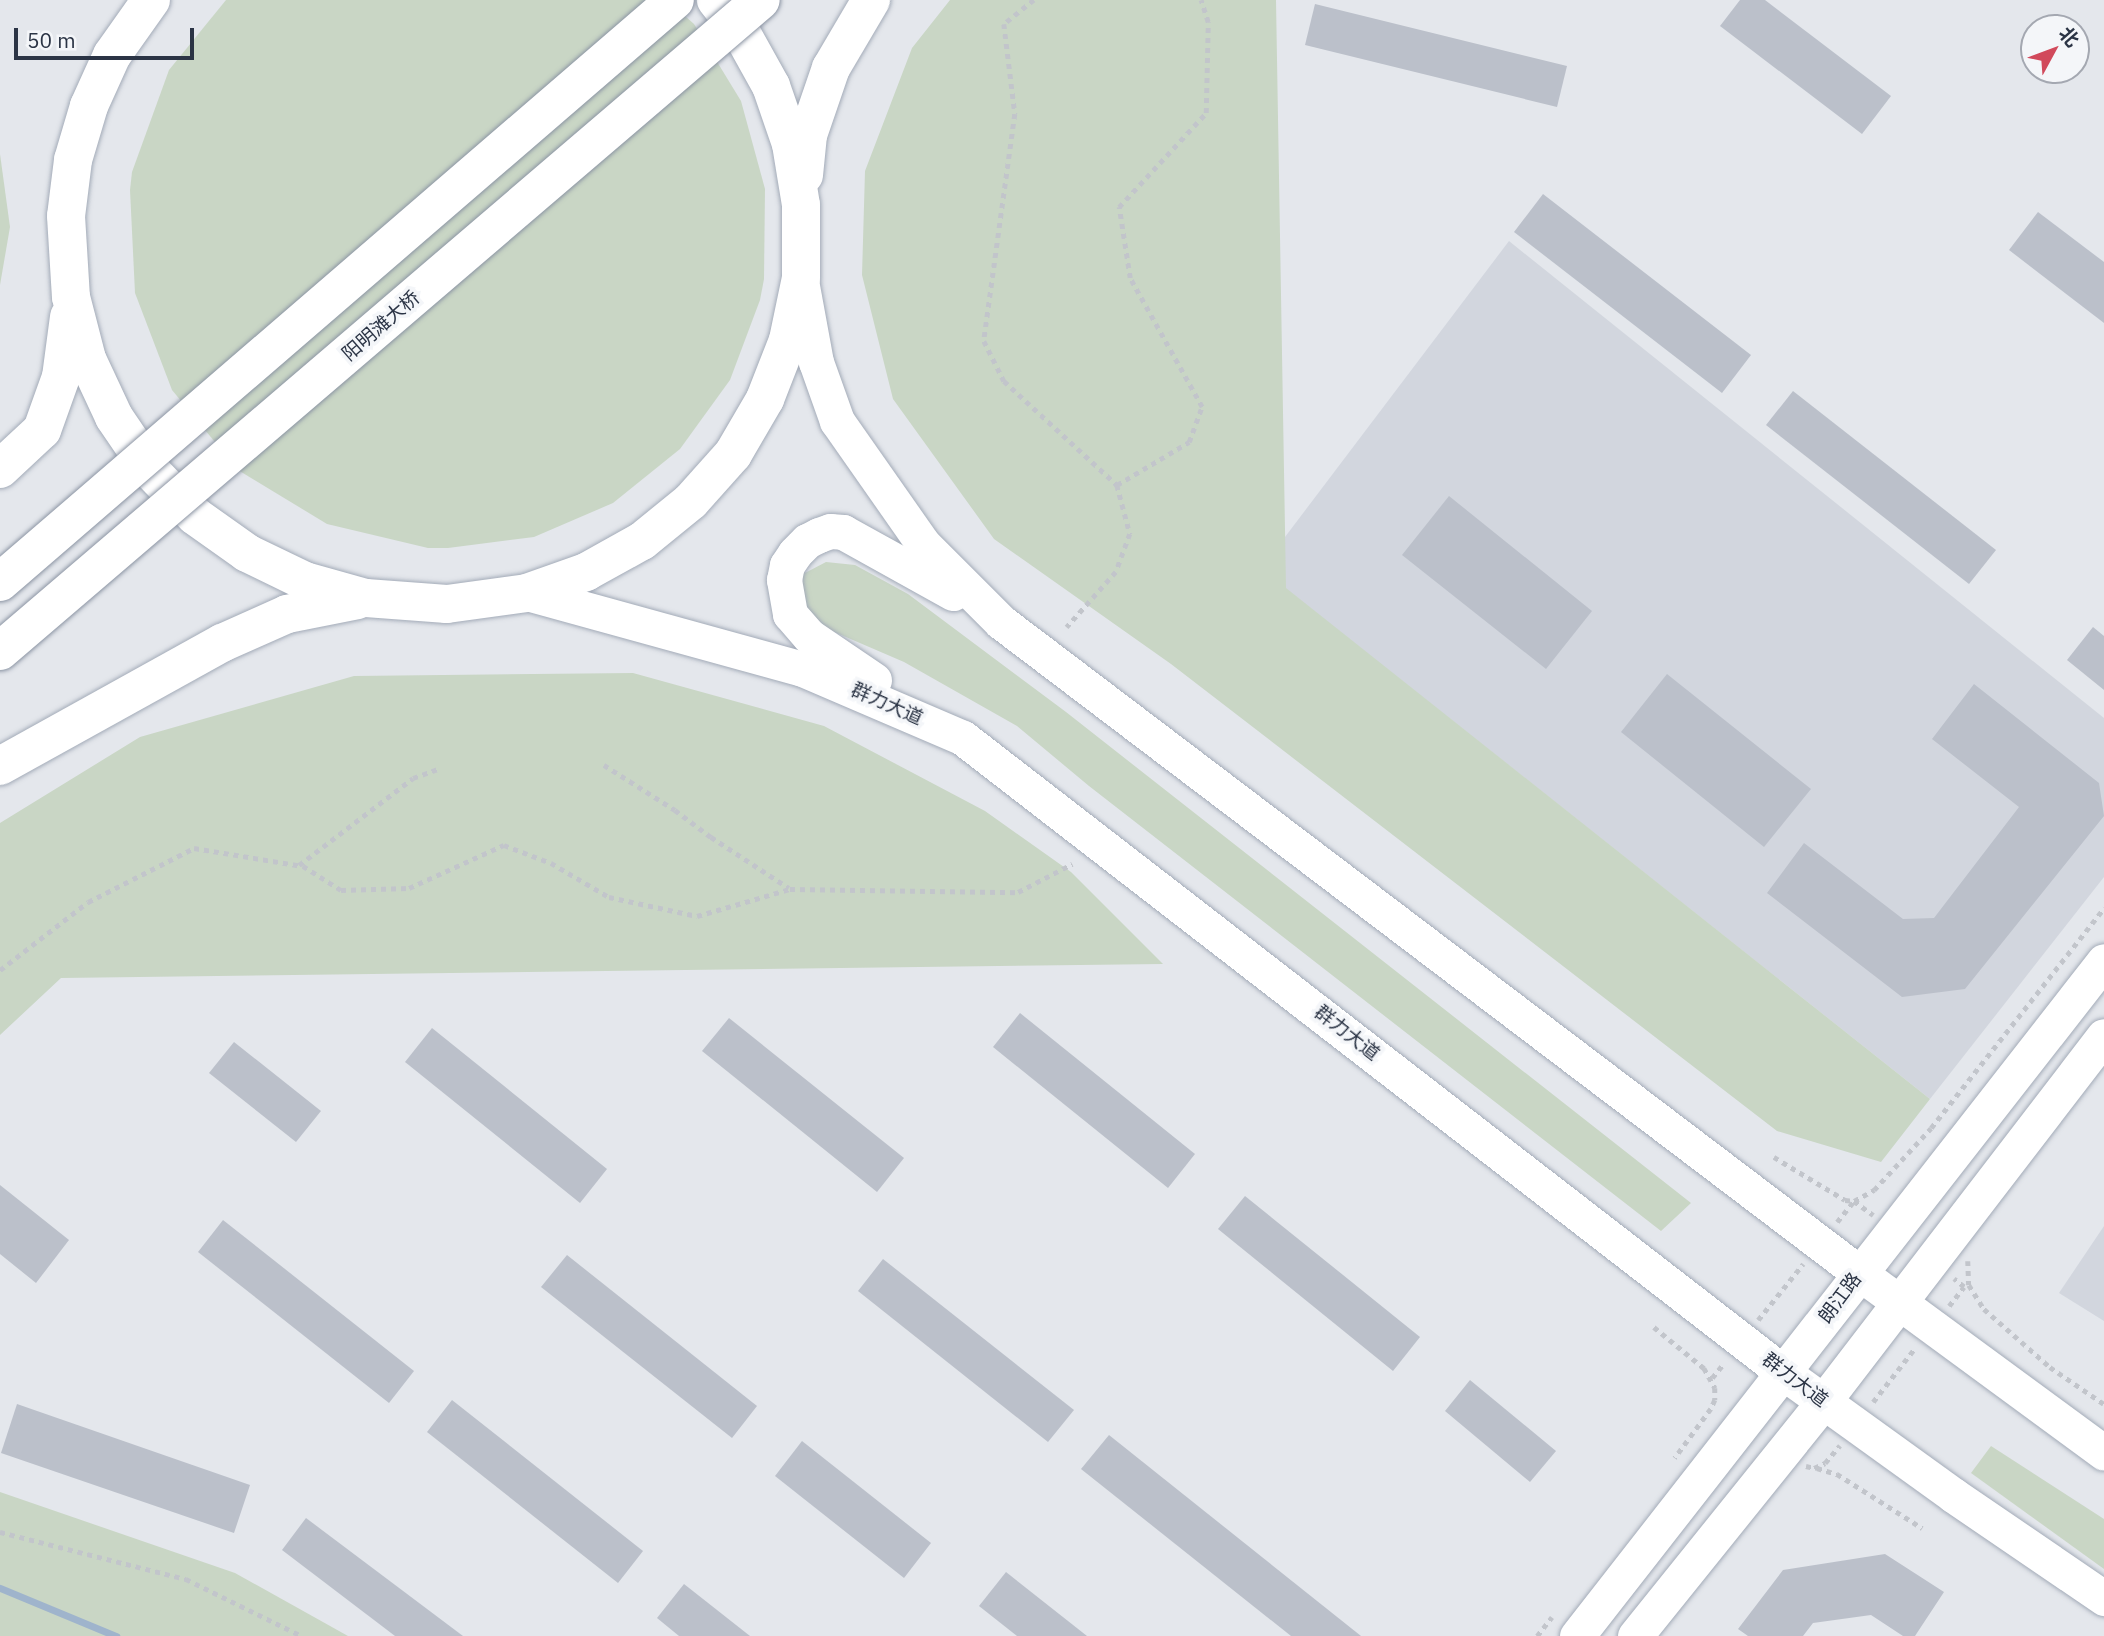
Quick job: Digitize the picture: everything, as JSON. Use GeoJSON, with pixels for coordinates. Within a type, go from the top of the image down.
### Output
{"type":"FeatureCollection","features":[{"type":"Feature","properties":{"kind":"highway"},"geometry":{"type":"LineString","coordinates":[[0,470],[42,430],[61,377],[71,297],[66,216],[73,160],[89,106],[112,55],[151,0]]}},
{"type":"Feature","properties":{"kind":"highway"},"geometry":{"type":"LineString","coordinates":[[0,582],[675,0]]}},
{"type":"Feature","properties":{"kind":"highway"},"geometry":{"type":"LineString","coordinates":[[716,0],[741,32],[771,86],[791,144],[801,205]]}},
{"type":"Feature","properties":{"kind":"highway","name":"阳明滩大桥"},"geometry":{"type":"LineString","coordinates":[[0,651],[761,0]]}},
{"type":"Feature","properties":{"kind":"highway"},"geometry":{"type":"LineString","coordinates":[[71,297],[88,359],[114,417],[150,470],[195,516],[247,553],[305,581],[366,598],[447,604],[527,593],[586,572],[642,541],[691,501],[733,454],[770,388],[788,341],[801,278],[801,205],[808,135],[831,68],[871,0]]}},
{"type":"Feature","properties":{"kind":"highway"},"geometry":{"type":"LineString","coordinates":[[0,766],[222,643],[287,614],[366,598]]}},
{"type":"Feature","properties":{"kind":"main road"},"geometry":{"type":"LineString","coordinates":[[801,278],[816,362],[837,421],[923,544],[1001,621]]}},
{"type":"Feature","properties":{"kind":"main road"},"geometry":{"type":"LineString","coordinates":[[963,738],[838,657],[797,624],[785,597],[787,565],[807,541],[830,531],[843,532],[1001,621],[1898,1303],[2104,1453]]}},
{"type":"Feature","properties":{"kind":"main road","name":"群力大道"},"geometry":{"type":"LineString","coordinates":[[527,593],[800,668],[963,738],[1784,1373],[1964,1503],[2104,1598]]}},
{"type":"Feature","properties":{"kind":"main road","name":"朗江路"},"geometry":{"type":"LineString","coordinates":[[1566,1625],[1784,1373],[1858,1272],[2104,961]]}},
{"type":"Feature","properties":{"kind":"main road"},"geometry":{"type":"LineString","coordinates":[[1635,1636],[1823,1402],[2104,1036]]}},
{"type":"Feature","properties":{"kind":"path"},"geometry":{"type":"LineString","coordinates":[[1034,0],[1004,24],[1014,114],[984,341],[1004,381],[1116,485],[1130,534],[1116,572],[1067,627]]}},
{"type":"Feature","properties":{"kind":"path"},"geometry":{"type":"LineString","coordinates":[[1116,485],[1189,442],[1202,407],[1130,278],[1119,207],[1206,113],[1208,22],[1201,0]]}},
{"type":"Feature","properties":{"kind":"path"},"geometry":{"type":"LineString","coordinates":[[604,765],[790,889]]}},
{"type":"Feature","properties":{"kind":"path"},"geometry":{"type":"LineString","coordinates":[[299,865],[413,778],[440,768]]}},
{"type":"Feature","properties":{"kind":"path"},"geometry":{"type":"LineString","coordinates":[[0,970],[88,902],[194,848],[299,865],[341,890],[409,888],[504,845],[551,863],[609,897],[697,916],[790,889],[1018,892],[1072,864]]}},
{"type":"Feature","properties":{"kind":"path"},"geometry":{"type":"LineString","coordinates":[[1774,1157],[1845,1200],[1854,1201],[1874,1189],[1931,1128],[2104,908]]}},
{"type":"Feature","properties":{"kind":"path"},"geometry":{"type":"LineString","coordinates":[[1972,1252],[1968,1261],[1966,1286],[1984,1309],[2050,1367],[2104,1404]]}},
{"type":"Feature","properties":{"kind":"path"},"geometry":{"type":"LineString","coordinates":[[1654,1327],[1704,1368],[1715,1388],[1715,1401],[1711,1409],[1672,1462]]}},
{"type":"Feature","properties":{"kind":"path"},"geometry":{"type":"LineString","coordinates":[[1801,1471],[1814,1468],[1837,1474],[1922,1528]]}},
{"type":"Feature","properties":{"kind":"path"},"geometry":{"type":"LineString","coordinates":[[0,1532],[186,1579],[302,1636]]}},
{"type":"Feature","properties":{"kind":"path"},"geometry":{"type":"LineString","coordinates":[[1537,1636],[1566,1625]]}},
{"type":"Feature","properties":{"kind":"shaded area"},"geometry":{"type":"Polygon","coordinates":[[[1509,241],[2104,718],[2104,877],[1930,1099],[1285,588],[1285,537],[1509,241]]]}},
{"type":"Feature","properties":{"kind":"shaded area"},"geometry":{"type":"Polygon","coordinates":[[[2104,1226],[2104,1321],[2059,1293],[2104,1226]]]}},
{"type":"Feature","properties":{"kind":"green space"},"geometry":{"type":"Polygon","coordinates":[[[226,0],[667,0],[694,24],[741,101],[765,189],[764,279],[760,300],[730,380],[680,449],[613,503],[534,537],[448,548],[428,548],[327,524],[238,470],[172,390],[135,293],[130,190],[132,172],[169,70],[226,0]]]}},
{"type":"Feature","properties":{"kind":"green space"},"geometry":{"type":"Polygon","coordinates":[[[950,0],[1276,0],[1286,588],[1930,1099],[1881,1162],[1777,1131],[1171,664],[994,539],[893,399],[862,275],[865,171],[912,48],[950,0]]]}},
{"type":"Feature","properties":{"kind":"green space"},"geometry":{"type":"Polygon","coordinates":[[[0,154],[10,227],[0,285],[0,154]]]}},
{"type":"Feature","properties":{"kind":"green space"},"geometry":{"type":"Polygon","coordinates":[[[826,562],[855,565],[908,594],[1066,712],[1691,1203],[1661,1231],[1089,786],[1017,726],[904,662],[825,628],[802,602],[803,574],[826,562]]]}},
{"type":"Feature","properties":{"kind":"green space"},"geometry":{"type":"Polygon","coordinates":[[[633,673],[824,726],[985,811],[1071,872],[1163,964],[61,978],[0,1035],[0,823],[140,737],[354,676],[633,673]]]}},
{"type":"Feature","properties":{"kind":"green space"},"geometry":{"type":"Polygon","coordinates":[[[1991,1446],[2104,1519],[2104,1569],[1971,1473],[1991,1446]]]}},
{"type":"Feature","properties":{"kind":"green space"},"geometry":{"type":"Polygon","coordinates":[[[0,1492],[235,1573],[348,1636],[0,1636],[0,1492]]]}},
{"type":"Feature","properties":{"kind":"building"},"geometry":{"type":"Polygon","coordinates":[[[1740,0],[1765,0],[1891,96],[1862,134],[1720,26],[1740,0]]]}},
{"type":"Feature","properties":{"kind":"building"},"geometry":{"type":"Polygon","coordinates":[[[1315,4],[1567,66],[1557,107],[1305,45],[1315,4]]]}},
{"type":"Feature","properties":{"kind":"building"},"geometry":{"type":"Polygon","coordinates":[[[1543,194],[1751,355],[1722,393],[1514,232],[1543,194]]]}},
{"type":"Feature","properties":{"kind":"building"},"geometry":{"type":"Polygon","coordinates":[[[2038,212],[2104,262],[2104,323],[2009,250],[2038,212]]]}},
{"type":"Feature","properties":{"kind":"building"},"geometry":{"type":"Polygon","coordinates":[[[1793,391],[1996,550],[1969,584],[1766,425],[1793,391]]]}},
{"type":"Feature","properties":{"kind":"building"},"geometry":{"type":"Polygon","coordinates":[[[1449,496],[1592,611],[1546,669],[1402,555],[1449,496]]]}},
{"type":"Feature","properties":{"kind":"building"},"geometry":{"type":"Polygon","coordinates":[[[2093,627],[2104,636],[2104,690],[2067,660],[2093,627]]]}},
{"type":"Feature","properties":{"kind":"building"},"geometry":{"type":"Polygon","coordinates":[[[1667,674],[1811,789],[1764,847],[1621,732],[1667,674]]]}},
{"type":"Feature","properties":{"kind":"building"},"geometry":{"type":"Polygon","coordinates":[[[1974,684],[2099,783],[2104,816],[1965,989],[1902,997],[1767,893],[1804,843],[1903,919],[1934,918],[2019,807],[1932,739],[1974,684]]]}},
{"type":"Feature","properties":{"kind":"building"},"geometry":{"type":"Polygon","coordinates":[[[1020,1013],[1195,1154],[1168,1188],[993,1047],[1020,1013]]]}},
{"type":"Feature","properties":{"kind":"building"},"geometry":{"type":"Polygon","coordinates":[[[729,1018],[904,1158],[877,1192],[702,1051],[729,1018]]]}},
{"type":"Feature","properties":{"kind":"building"},"geometry":{"type":"Polygon","coordinates":[[[432,1028],[607,1169],[580,1203],[405,1062],[432,1028]]]}},
{"type":"Feature","properties":{"kind":"building"},"geometry":{"type":"Polygon","coordinates":[[[234,1042],[321,1111],[296,1142],[209,1073],[234,1042]]]}},
{"type":"Feature","properties":{"kind":"building"},"geometry":{"type":"Polygon","coordinates":[[[0,1185],[69,1240],[36,1283],[0,1254],[0,1185]]]}},
{"type":"Feature","properties":{"kind":"building"},"geometry":{"type":"Polygon","coordinates":[[[1245,1196],[1420,1337],[1393,1371],[1218,1229],[1245,1196]]]}},
{"type":"Feature","properties":{"kind":"building"},"geometry":{"type":"Polygon","coordinates":[[[223,1220],[414,1371],[389,1403],[198,1252],[223,1220]]]}},
{"type":"Feature","properties":{"kind":"building"},"geometry":{"type":"Polygon","coordinates":[[[567,1255],[757,1406],[732,1438],[541,1287],[567,1255]]]}},
{"type":"Feature","properties":{"kind":"building"},"geometry":{"type":"Polygon","coordinates":[[[883,1259],[1074,1410],[1048,1442],[858,1291],[883,1259]]]}},
{"type":"Feature","properties":{"kind":"building"},"geometry":{"type":"Polygon","coordinates":[[[1470,1380],[1556,1451],[1530,1482],[1445,1411],[1470,1380]]]}},
{"type":"Feature","properties":{"kind":"building"},"geometry":{"type":"Polygon","coordinates":[[[452,1400],[643,1551],[618,1583],[427,1432],[452,1400]]]}},
{"type":"Feature","properties":{"kind":"building"},"geometry":{"type":"Polygon","coordinates":[[[17,1404],[250,1485],[234,1533],[1,1453],[17,1404]]]}},
{"type":"Feature","properties":{"kind":"building"},"geometry":{"type":"Polygon","coordinates":[[[1109,1435],[1361,1636],[1291,1636],[1081,1469],[1109,1435]]]}},
{"type":"Feature","properties":{"kind":"building"},"geometry":{"type":"Polygon","coordinates":[[[802,1441],[931,1543],[904,1578],[775,1476],[802,1441]]]}},
{"type":"Feature","properties":{"kind":"building"},"geometry":{"type":"Polygon","coordinates":[[[306,1518],[463,1636],[395,1636],[282,1550],[306,1518]]]}},
{"type":"Feature","properties":{"kind":"building"},"geometry":{"type":"Polygon","coordinates":[[[1885,1554],[1944,1592],[1915,1636],[1903,1636],[1871,1615],[1813,1623],[1803,1636],[1748,1636],[1738,1629],[1783,1570],[1885,1554]]]}},
{"type":"Feature","properties":{"kind":"building"},"geometry":{"type":"Polygon","coordinates":[[[1006,1572],[1087,1636],[1017,1636],[979,1606],[1006,1572]]]}},
{"type":"Feature","properties":{"kind":"building"},"geometry":{"type":"Polygon","coordinates":[[[684,1584],[750,1636],[679,1636],[657,1618],[684,1584]]]}},
{"type":"Feature","properties":{"kind":"waterway"},"geometry":{"type":"LineString","coordinates":[[0,1588],[116,1636]]}}]}
